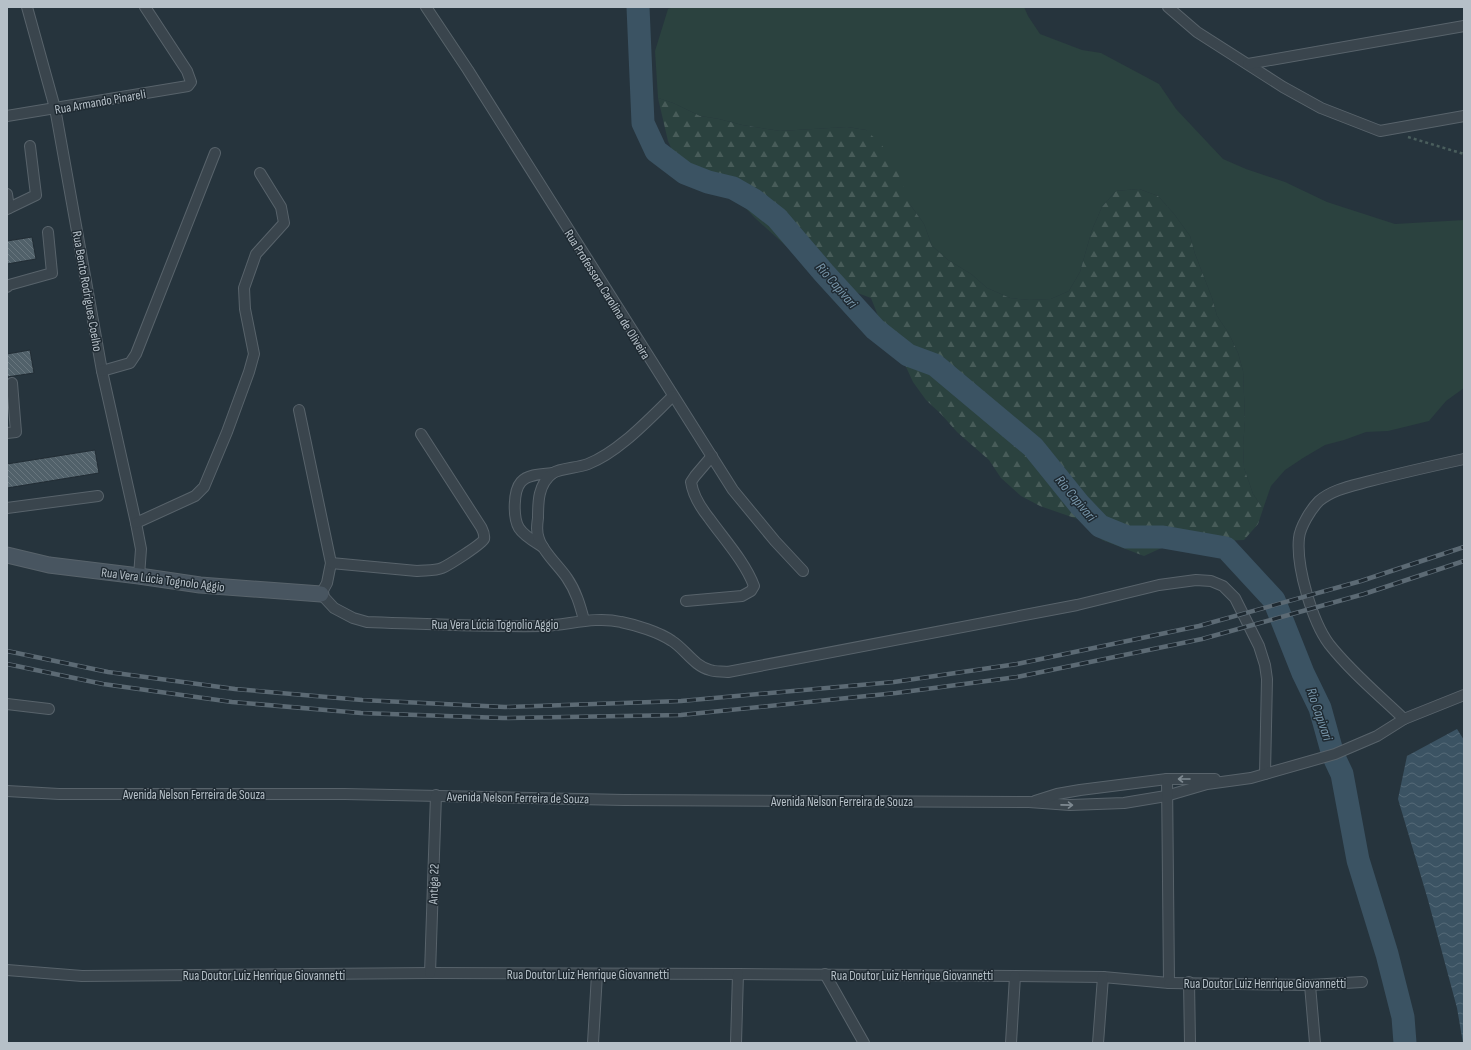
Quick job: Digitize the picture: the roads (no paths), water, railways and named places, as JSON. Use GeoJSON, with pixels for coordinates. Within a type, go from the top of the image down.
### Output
{"type":"FeatureCollection","features":[{"type":"Feature","properties":{"kind":"street","name":"Rua Bento Rodrigues Coelho"},"geometry":{"type":"LineString","coordinates":[[27,7],[55,108],[102,372],[141,549],[139,576]]}},
{"type":"Feature","properties":{"kind":"street","name":"Rua Armando Pinareli"},"geometry":{"type":"LineString","coordinates":[[7,116],[188,86],[192,82],[187,71],[145,7]]}},
{"type":"Feature","properties":{"kind":"street","name":"Rua Professora Carolina de Oliveira"},"geometry":{"type":"LineString","coordinates":[[426,7],[472,77],[733,490],[775,541],[803,571]]}},
{"type":"Feature","properties":{"kind":"street"},"geometry":{"type":"LineString","coordinates":[[1168,7],[1197,32],[1283,87],[1321,108],[1380,131],[1464,116]]}},
{"type":"Feature","properties":{"kind":"street"},"geometry":{"type":"LineString","coordinates":[[1248,64],[1464,26]]}},
{"type":"Feature","properties":{"kind":"street"},"geometry":{"type":"LineString","coordinates":[[7,194],[8,208],[36,195],[30,146]]}},
{"type":"Feature","properties":{"kind":"street"},"geometry":{"type":"LineString","coordinates":[[102,372],[130,363],[136,354],[215,153]]}},
{"type":"Feature","properties":{"kind":"street"},"geometry":{"type":"LineString","coordinates":[[136,523],[195,496],[204,487],[227,432],[249,372],[254,354],[245,309],[244,288],[256,254],[284,223],[281,207],[260,173]]}},
{"type":"Feature","properties":{"kind":"street"},"geometry":{"type":"LineString","coordinates":[[7,288],[9,285],[52,273],[48,232]]}},
{"type":"Feature","properties":{"kind":"street"},"geometry":{"type":"LineString","coordinates":[[7,433],[16,432],[12,383]]}},
{"type":"Feature","properties":{"kind":"street"},"geometry":{"type":"LineString","coordinates":[[543,547],[533,541],[519,528],[514,513],[514,498],[520,482],[529,477],[553,473],[588,464],[609,452],[639,430],[673,396]]}},
{"type":"Feature","properties":{"kind":"street"},"geometry":{"type":"LineString","coordinates":[[299,410],[331,563],[327,583],[321,594]]}},
{"type":"Feature","properties":{"kind":"street"},"geometry":{"type":"LineString","coordinates":[[331,563],[417,571],[431,570],[442,568],[478,546],[483,541],[484,532],[421,434]]}},
{"type":"Feature","properties":{"kind":"street"},"geometry":{"type":"LineString","coordinates":[[686,601],[742,596],[751,591],[754,586],[745,569],[703,510],[694,493],[691,482],[712,456]]}},
{"type":"Feature","properties":{"kind":"street"},"geometry":{"type":"LineString","coordinates":[[1404,719],[1344,662],[1328,643],[1318,624],[1302,581],[1299,558],[1299,536],[1307,517],[1320,501],[1340,489],[1405,472],[1464,459]]}},
{"type":"Feature","properties":{"kind":"street"},"geometry":{"type":"LineString","coordinates":[[553,473],[544,483],[538,500],[537,532],[543,547],[568,580],[578,599],[584,620]]}},
{"type":"Feature","properties":{"kind":"street"},"geometry":{"type":"LineString","coordinates":[[7,508],[98,496]]}},
{"type":"Feature","properties":{"kind":"street","name":"Rua Vera Lúcia Tognolo Aggio"},"geometry":{"type":"LineString","coordinates":[[7,555],[49,565],[200,585],[321,594]]}},
{"type":"Feature","properties":{"kind":"street","name":"Rua Vera Lúcia Tognolio Aggio"},"geometry":{"type":"LineString","coordinates":[[321,594],[334,608],[353,618],[367,622],[474,626],[537,626],[570,623],[584,620],[620,622],[659,634],[672,640],[703,667],[710,670],[728,672],[1077,605],[1159,585],[1196,580],[1211,581],[1223,586],[1234,598],[1259,646],[1265,665],[1267,679],[1265,774]]}},
{"type":"Feature","properties":{"kind":"street","name":"Avenida Nelson Ferreira de Souza"},"geometry":{"type":"LineString","coordinates":[[7,791],[66,794],[436,795],[632,800],[1029,802],[1070,805],[1124,803],[1166,796],[1207,784],[1251,778],[1335,754],[1377,736],[1404,719],[1464,695]]}},
{"type":"Feature","properties":{"kind":"street"},"geometry":{"type":"LineString","coordinates":[[7,704],[49,709]]}},
{"type":"Feature","properties":{"kind":"street","name":"Avenida Nelson Ferreira de Souza"},"geometry":{"type":"LineString","coordinates":[[1029,802],[1057,794],[1080,790],[1167,779],[1251,778]]}},
{"type":"Feature","properties":{"kind":"street","name":"Rua Doutor Luiz Henrique Giovannetti"},"geometry":{"type":"LineString","coordinates":[[1167,779],[1169,983]]}},
{"type":"Feature","properties":{"kind":"street","name":"Antiga 22"},"geometry":{"type":"LineString","coordinates":[[430,973],[436,795]]}},
{"type":"Feature","properties":{"kind":"street","name":"Rua Doutor Luiz Henrique Giovannetti"},"geometry":{"type":"LineString","coordinates":[[7,970],[82,976],[430,973],[825,974],[1103,977],[1169,983],[1189,982],[1310,985],[1362,982]]}},
{"type":"Feature","properties":{"kind":"street"},"geometry":{"type":"LineString","coordinates":[[593,1043],[597,974]]}},
{"type":"Feature","properties":{"kind":"street"},"geometry":{"type":"LineString","coordinates":[[736,1043],[738,974]]}},
{"type":"Feature","properties":{"kind":"street"},"geometry":{"type":"LineString","coordinates":[[825,974],[864,1043]]}},
{"type":"Feature","properties":{"kind":"street"},"geometry":{"type":"LineString","coordinates":[[1011,1043],[1015,976]]}},
{"type":"Feature","properties":{"kind":"street"},"geometry":{"type":"LineString","coordinates":[[1098,1043],[1103,977]]}},
{"type":"Feature","properties":{"kind":"street"},"geometry":{"type":"LineString","coordinates":[[1189,982],[1190,1043]]}},
{"type":"Feature","properties":{"kind":"street"},"geometry":{"type":"LineString","coordinates":[[1310,985],[1315,1043]]}},
{"type":"Feature","properties":{"kind":"water"},"geometry":{"type":"Polygon","coordinates":[[[1457,729],[1464,740],[1464,1043],[1457,1008],[1428,900],[1398,799],[1407,756],[1457,729]]]}},
{"type":"Feature","properties":{"kind":"waterway","name":"Rio Capivari"},"geometry":{"type":"LineString","coordinates":[[638,7],[643,123],[656,151],[685,173],[708,182],[733,188],[754,200],[777,218],[875,329],[908,355],[935,365],[1033,447],[1079,504],[1100,526],[1127,537],[1163,537],[1226,548],[1274,600],[1303,673],[1320,708],[1333,755],[1342,774],[1358,860],[1387,954],[1403,1017],[1405,1043]]}},
{"type":"Feature","properties":{"kind":"railway"},"geometry":{"type":"LineString","coordinates":[[7,651],[108,672],[235,689],[362,700],[505,707],[681,701],[894,682],[1017,664],[1199,626],[1361,581],[1464,547]]}},
{"type":"Feature","properties":{"kind":"railway"},"geometry":{"type":"LineString","coordinates":[[7,664],[103,684],[232,702],[361,713],[503,718],[681,715],[896,693],[1017,677],[1202,639],[1364,594],[1464,561]]}}]}
